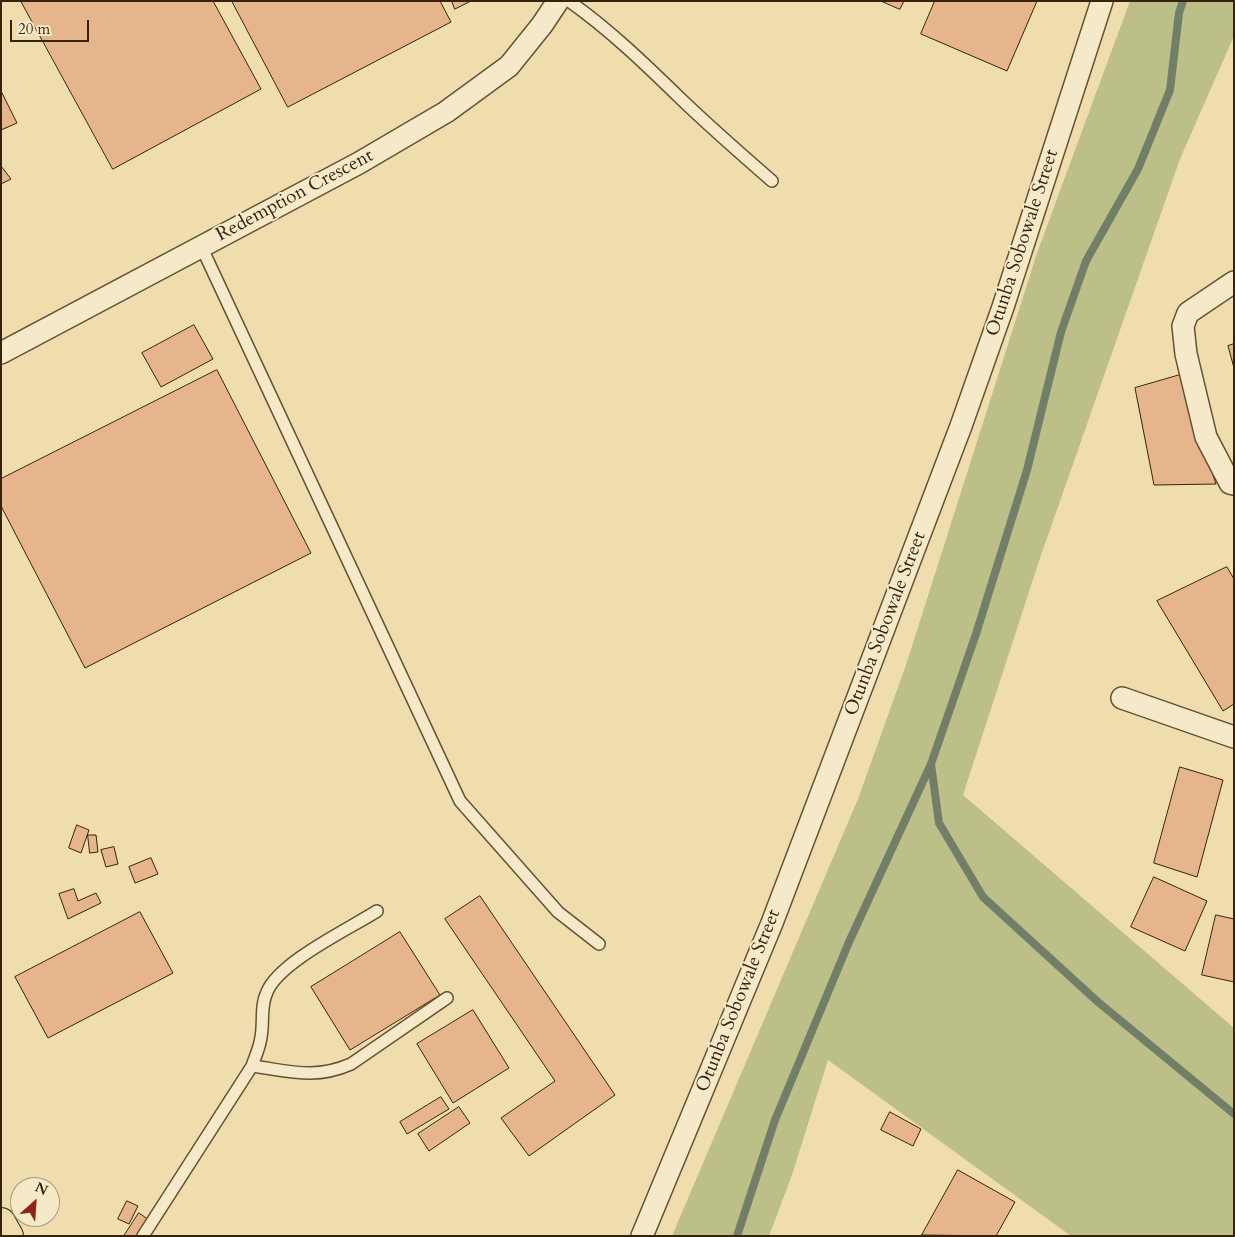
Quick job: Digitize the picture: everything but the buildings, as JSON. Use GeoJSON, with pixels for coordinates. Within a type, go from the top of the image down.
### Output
{"type":"FeatureCollection","features":[{"type":"Feature","properties":{"kind":"main road"},"geometry":{"type":"LineString","coordinates":[[1,1222],[10,1236]]}},
{"type":"Feature","properties":{"kind":"street","name":"Redemption Crescent"},"geometry":{"type":"LineString","coordinates":[[1,353],[359,162],[446,112],[509,66],[542,25],[558,1]]}},
{"type":"Feature","properties":{"kind":"street","name":"Otunba Sobowale Street"},"geometry":{"type":"LineString","coordinates":[[642,1236],[772,923],[960,426],[1003,307],[1102,1]]}},
{"type":"Feature","properties":{"kind":"street"},"geometry":{"type":"LineString","coordinates":[[1234,282],[1188,313],[1183,326],[1186,354],[1206,437],[1230,483],[1234,484]]}},
{"type":"Feature","properties":{"kind":"street"},"geometry":{"type":"LineString","coordinates":[[1122,698],[1234,737]]}},
{"type":"Feature","properties":{"kind":"lane"},"geometry":{"type":"LineString","coordinates":[[569,1],[632,50],[681,99],[772,181]]}},
{"type":"Feature","properties":{"kind":"lane"},"geometry":{"type":"LineString","coordinates":[[201,246],[460,801],[558,912],[599,944]]}},
{"type":"Feature","properties":{"kind":"lane"},"geometry":{"type":"LineString","coordinates":[[143,1236],[252,1066],[261,1037],[262,1009],[266,992],[275,978],[293,963],[377,911]]}},
{"type":"Feature","properties":{"kind":"lane"},"geometry":{"type":"LineString","coordinates":[[252,1066],[313,1075],[334,1071],[351,1064],[446,998]]}},
{"type":"Feature","properties":{"kind":"green space"},"geometry":{"type":"Polygon","coordinates":[[[1130,1],[1234,1],[1234,36],[1180,159],[1039,561],[963,795],[1234,1028],[1234,1236],[1071,1236],[828,1060],[792,1175],[769,1236],[672,1236],[858,799],[906,665],[1037,253],[1130,1]]]}},
{"type":"Feature","properties":{"kind":"waterway"},"geometry":{"type":"LineString","coordinates":[[737,1236],[775,1120],[849,942],[931,764],[976,634],[1027,470],[1061,332],[1086,261],[1138,169],[1170,90],[1179,13],[1183,1]]}},
{"type":"Feature","properties":{"kind":"waterway"},"geometry":{"type":"LineString","coordinates":[[931,764],[939,823],[983,897],[1098,1002],[1234,1114]]}}]}
